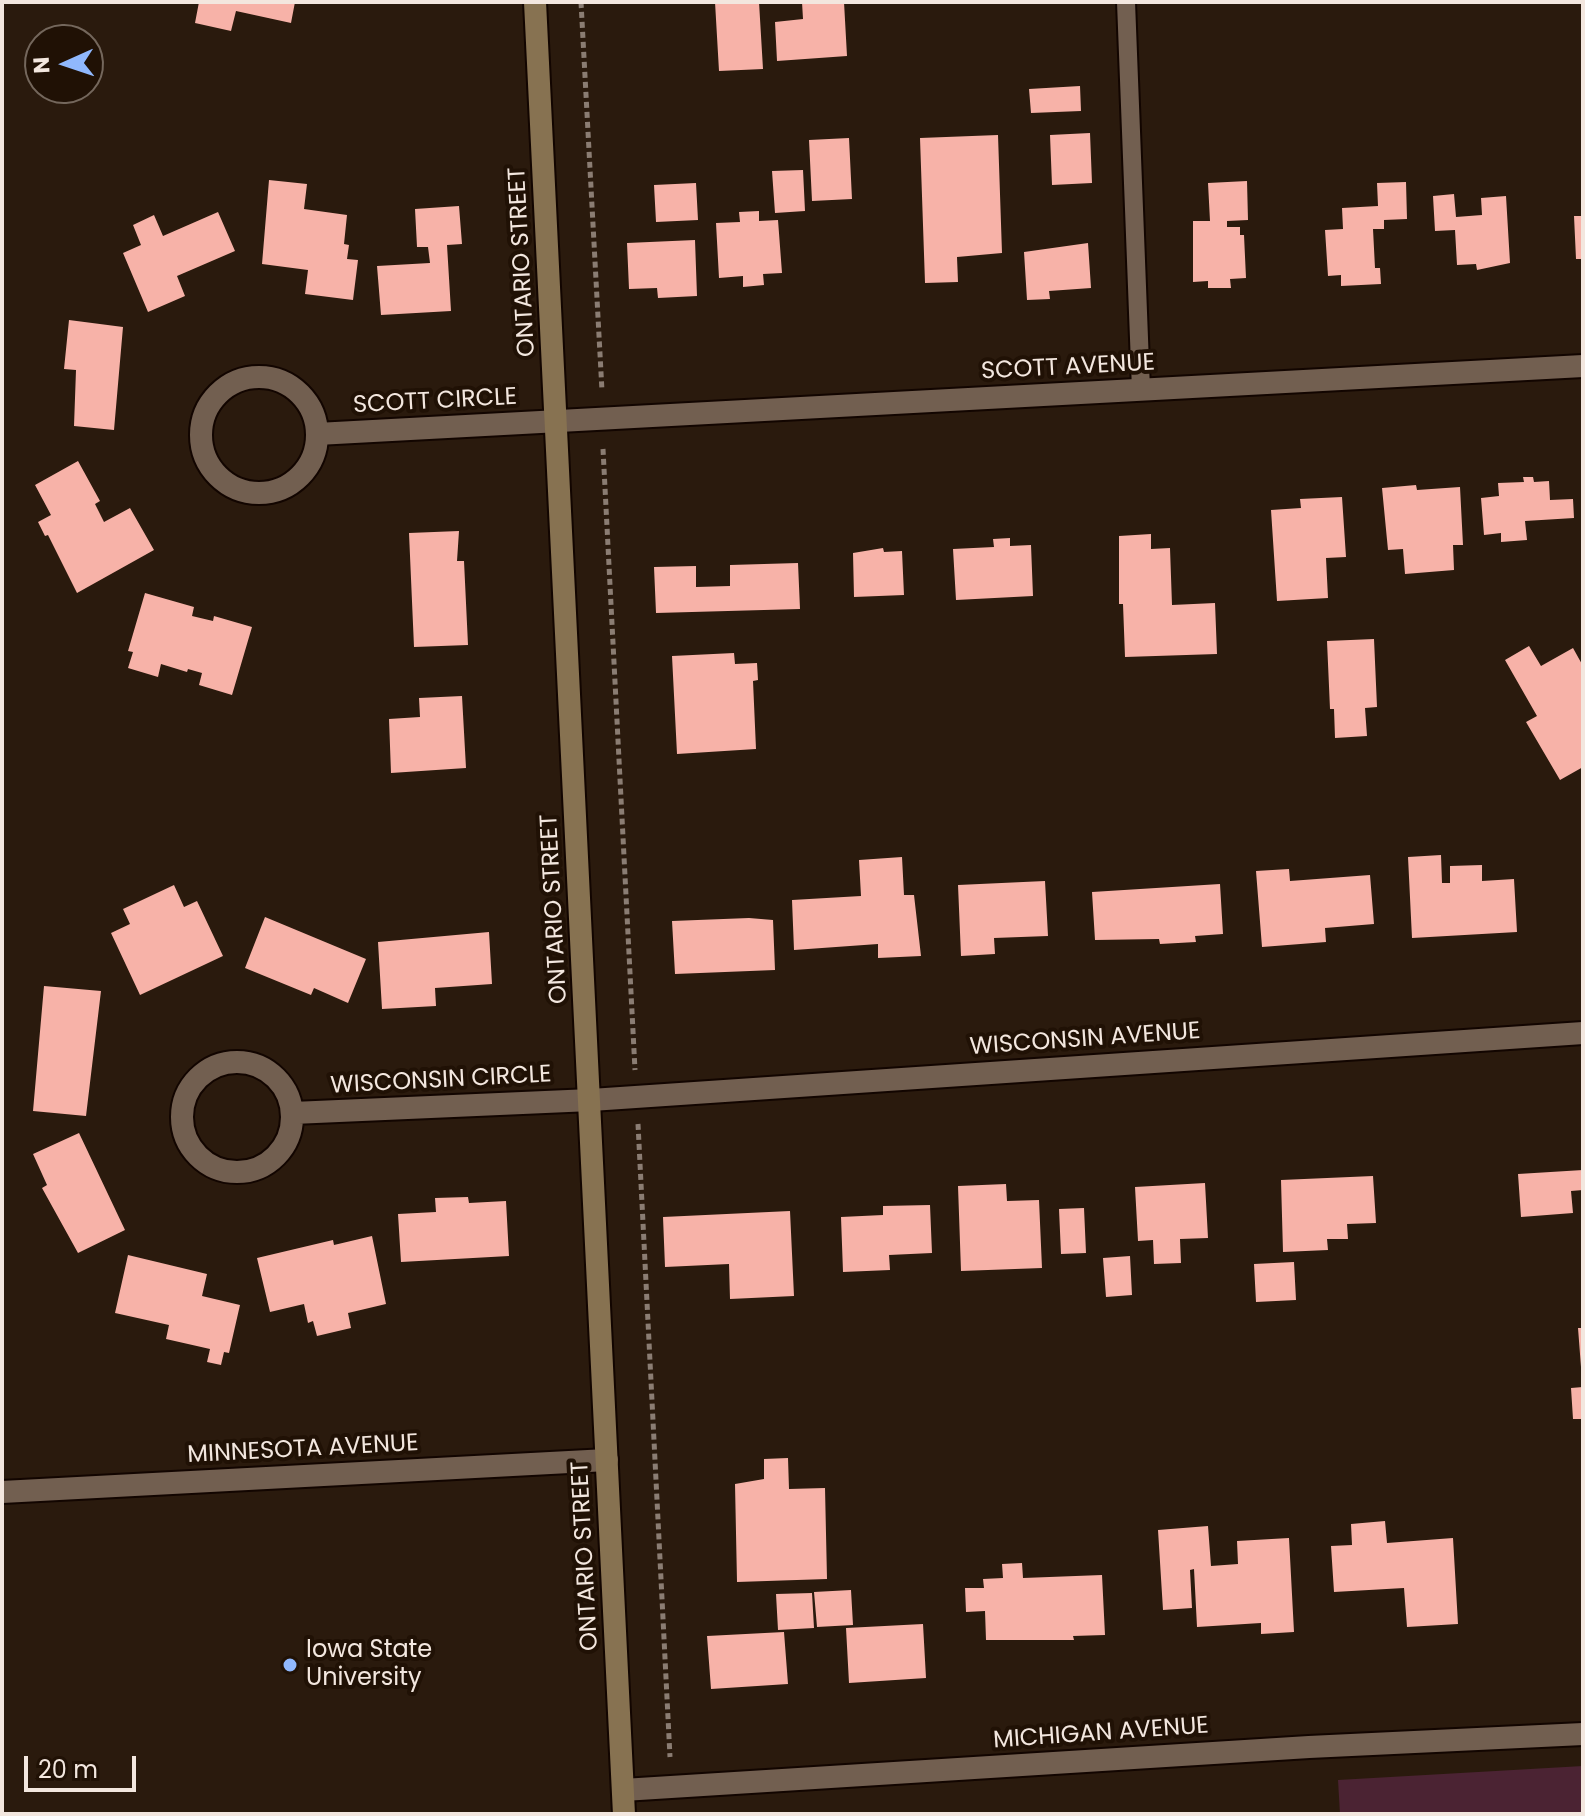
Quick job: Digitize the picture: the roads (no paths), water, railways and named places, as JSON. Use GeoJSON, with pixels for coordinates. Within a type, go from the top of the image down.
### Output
{"type":"FeatureCollection","features":[{"type":"Feature","properties":{"kind":"main road","name":"ONTARIO STREET"},"geometry":{"type":"LineString","coordinates":[[535,2],[624,1814]]}},
{"type":"Feature","properties":{"kind":"street","name":"SCOTT AVENUE"},"geometry":{"type":"LineString","coordinates":[[556,422],[1583,366]]}},
{"type":"Feature","properties":{"kind":"street"},"geometry":{"type":"LineString","coordinates":[[264,377],[284,383],[301,394],[312,411],[317,434],[309,465],[297,479],[282,489],[264,493],[246,492],[229,485],[215,473],[202,439],[203,419],[212,401],[227,388],[245,379],[264,377]]}},
{"type":"Feature","properties":{"kind":"street","name":"SCOTT CIRCLE"},"geometry":{"type":"LineString","coordinates":[[317,434],[556,422]]}},
{"type":"Feature","properties":{"kind":"street","name":"WISCONSIN AVENUE"},"geometry":{"type":"LineString","coordinates":[[591,1100],[1583,1033]]}},
{"type":"Feature","properties":{"kind":"street"},"geometry":{"type":"LineString","coordinates":[[231,1062],[250,1063],[279,1081],[289,1096],[293,1113],[291,1132],[283,1150],[269,1163],[252,1171],[233,1173],[215,1169],[199,1158],[187,1143],[182,1125],[182,1107],[188,1090],[199,1076],[231,1062]]}},
{"type":"Feature","properties":{"kind":"street","name":"WISCONSIN CIRCLE"},"geometry":{"type":"LineString","coordinates":[[293,1113],[591,1100]]}},
{"type":"Feature","properties":{"kind":"street","name":"MINNESOTA AVENUE"},"geometry":{"type":"LineString","coordinates":[[2,1492],[607,1460]]}},
{"type":"Feature","properties":{"kind":"street","name":"MICHIGAN AVENUE"},"geometry":{"type":"LineString","coordinates":[[623,1790],[1309,1747],[1583,1734]]}},
{"type":"Feature","properties":{"kind":"lane"},"geometry":{"type":"LineString","coordinates":[[1126,2],[1141,390]]}},
{"type":"Feature","properties":{"kind":"place","name":"Iowa State University"},"geometry":{"type":"Point","coordinates":[290,1665]}}]}
